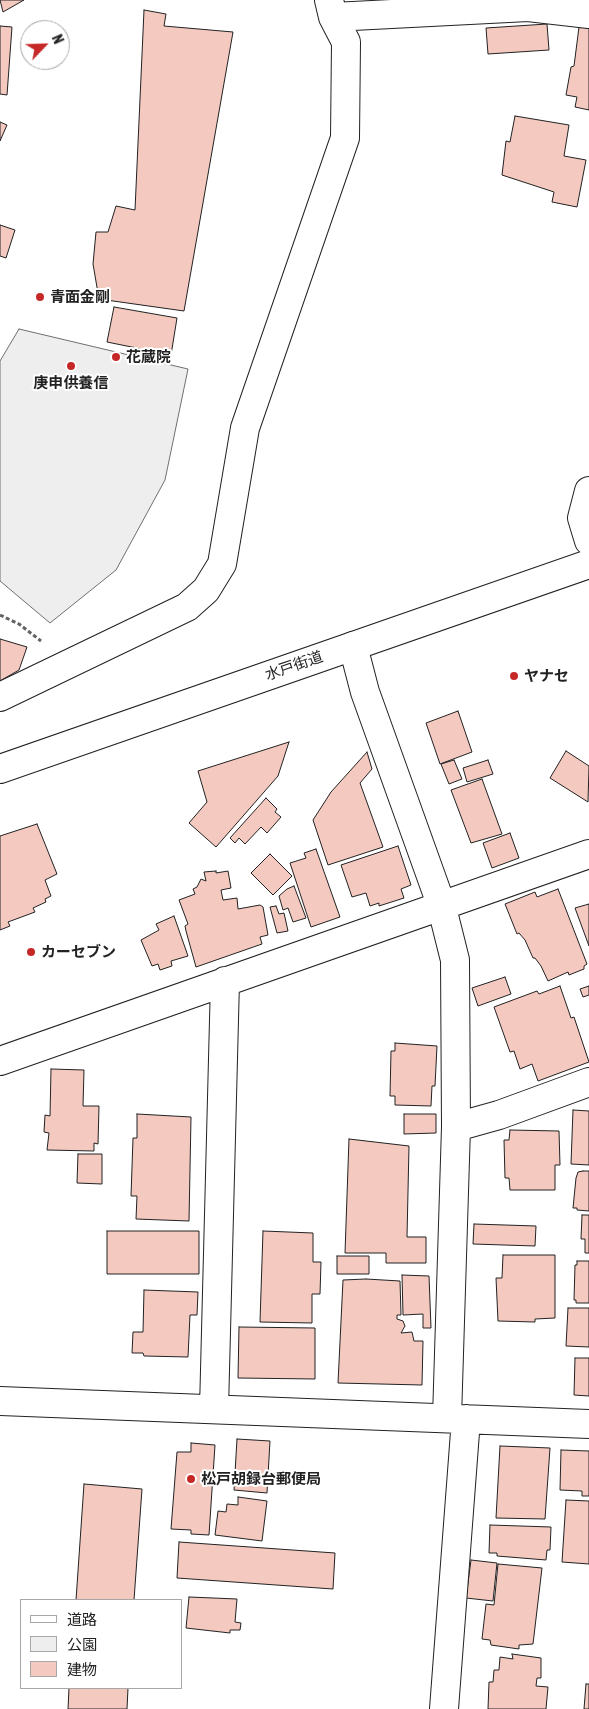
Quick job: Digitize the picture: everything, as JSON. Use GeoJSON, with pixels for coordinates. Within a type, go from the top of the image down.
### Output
{"type":"FeatureCollection","features":[{"type":"Feature","properties":{"kind":"main road"},"geometry":{"type":"LineString","coordinates":[[0,697],[187,606],[206,590],[222,564],[245,428],[345,138],[346,42],[331,8],[528,7],[589,14]]}},
{"type":"Feature","properties":{"kind":"main road"},"geometry":{"type":"LineString","coordinates":[[589,491],[582,518],[589,541]]}},
{"type":"Feature","properties":{"kind":"main road","name":"水戸街道"},"geometry":{"type":"LineString","coordinates":[[0,769],[589,564]]}},
{"type":"Feature","properties":{"kind":"main road"},"geometry":{"type":"LineString","coordinates":[[353,646],[365,692],[441,904],[455,960],[456,1419],[444,1709]]}},
{"type":"Feature","properties":{"kind":"main road"},"geometry":{"type":"LineString","coordinates":[[0,1061],[441,904],[589,854]]}},
{"type":"Feature","properties":{"kind":"main road"},"geometry":{"type":"LineString","coordinates":[[214,1409],[225,981]]}},
{"type":"Feature","properties":{"kind":"main road"},"geometry":{"type":"LineString","coordinates":[[456,1127],[499,1115],[589,1082]]}},
{"type":"Feature","properties":{"kind":"main road"},"geometry":{"type":"LineString","coordinates":[[0,1401],[589,1424]]}},
{"type":"Feature","properties":{"kind":"path"},"geometry":{"type":"LineString","coordinates":[[0,615],[19,624],[45,644],[42,677]]}},
{"type":"Feature","properties":{"kind":"green space"},"geometry":{"type":"Polygon","coordinates":[[[19,329],[188,369],[165,480],[116,570],[50,623],[0,581],[0,361],[19,329]]]}},
{"type":"Feature","properties":{"kind":"building"},"geometry":{"type":"Polygon","coordinates":[[[0,0],[24,0],[3,12],[0,0]]]}},
{"type":"Feature","properties":{"kind":"building"},"geometry":{"type":"Polygon","coordinates":[[[144,10],[166,14],[164,26],[233,32],[184,311],[99,299],[93,264],[96,232],[108,232],[116,206],[135,210],[144,10]]]}},
{"type":"Feature","properties":{"kind":"building"},"geometry":{"type":"Polygon","coordinates":[[[547,24],[549,50],[488,54],[486,28],[547,24]]]}},
{"type":"Feature","properties":{"kind":"building"},"geometry":{"type":"Polygon","coordinates":[[[0,26],[12,27],[7,95],[0,94],[0,26]]]}},
{"type":"Feature","properties":{"kind":"building"},"geometry":{"type":"Polygon","coordinates":[[[579,27],[589,28],[589,110],[575,107],[577,97],[566,95],[571,67],[574,66],[579,27]]]}},
{"type":"Feature","properties":{"kind":"building"},"geometry":{"type":"Polygon","coordinates":[[[515,116],[569,125],[564,156],[586,160],[577,207],[552,202],[554,192],[502,175],[506,141],[510,142],[515,116]]]}},
{"type":"Feature","properties":{"kind":"building"},"geometry":{"type":"Polygon","coordinates":[[[0,122],[7,125],[0,141],[0,122]]]}},
{"type":"Feature","properties":{"kind":"building"},"geometry":{"type":"Polygon","coordinates":[[[0,225],[15,230],[6,258],[0,256],[0,225]]]}},
{"type":"Feature","properties":{"kind":"building"},"geometry":{"type":"Polygon","coordinates":[[[114,307],[177,318],[171,355],[107,342],[114,307]]]}},
{"type":"Feature","properties":{"kind":"building"},"geometry":{"type":"Polygon","coordinates":[[[0,639],[27,647],[19,670],[0,681],[0,639]]]}},
{"type":"Feature","properties":{"kind":"building"},"geometry":{"type":"Polygon","coordinates":[[[458,711],[472,752],[440,764],[426,723],[458,711]]]}},
{"type":"Feature","properties":{"kind":"building"},"geometry":{"type":"Polygon","coordinates":[[[289,742],[278,776],[216,847],[189,823],[207,802],[198,771],[289,742]]]}},
{"type":"Feature","properties":{"kind":"building"},"geometry":{"type":"Polygon","coordinates":[[[566,751],[589,766],[588,802],[550,778],[566,751]]]}},
{"type":"Feature","properties":{"kind":"building"},"geometry":{"type":"Polygon","coordinates":[[[367,752],[372,769],[360,783],[383,847],[328,865],[313,820],[331,792],[367,752]]]}},
{"type":"Feature","properties":{"kind":"building"},"geometry":{"type":"Polygon","coordinates":[[[454,760],[462,779],[449,784],[441,764],[454,760]]]}},
{"type":"Feature","properties":{"kind":"building"},"geometry":{"type":"Polygon","coordinates":[[[488,760],[493,774],[467,782],[463,768],[488,760]]]}},
{"type":"Feature","properties":{"kind":"building"},"geometry":{"type":"Polygon","coordinates":[[[482,779],[502,834],[471,843],[451,790],[482,779]]]}},
{"type":"Feature","properties":{"kind":"building"},"geometry":{"type":"Polygon","coordinates":[[[266,798],[277,809],[275,812],[281,817],[267,833],[261,827],[245,844],[239,838],[235,843],[230,838],[266,798]]]}},
{"type":"Feature","properties":{"kind":"building"},"geometry":{"type":"Polygon","coordinates":[[[37,824],[57,874],[45,880],[51,896],[45,899],[46,902],[33,908],[35,912],[8,922],[10,926],[0,930],[0,836],[37,824]]]}},
{"type":"Feature","properties":{"kind":"building"},"geometry":{"type":"Polygon","coordinates":[[[510,833],[519,858],[492,868],[483,843],[510,833]]]}},
{"type":"Feature","properties":{"kind":"building"},"geometry":{"type":"Polygon","coordinates":[[[398,846],[411,885],[401,889],[404,898],[379,906],[379,903],[370,906],[366,893],[352,897],[341,865],[398,846]]]}},
{"type":"Feature","properties":{"kind":"building"},"geometry":{"type":"Polygon","coordinates":[[[316,849],[340,917],[311,927],[290,863],[306,858],[304,853],[316,849]]]}},
{"type":"Feature","properties":{"kind":"building"},"geometry":{"type":"Polygon","coordinates":[[[270,854],[292,876],[273,895],[251,873],[270,854]]]}},
{"type":"Feature","properties":{"kind":"building"},"geometry":{"type":"Polygon","coordinates":[[[216,871],[216,873],[228,871],[231,888],[221,890],[223,900],[237,898],[238,909],[260,905],[263,907],[268,935],[260,937],[262,944],[196,967],[185,926],[188,924],[179,900],[195,894],[193,889],[197,887],[201,879],[206,881],[204,872],[216,871]]]}},
{"type":"Feature","properties":{"kind":"building"},"geometry":{"type":"Polygon","coordinates":[[[294,886],[306,918],[293,922],[288,908],[283,910],[279,896],[294,886]]]}},
{"type":"Feature","properties":{"kind":"building"},"geometry":{"type":"Polygon","coordinates":[[[558,889],[587,964],[584,966],[584,969],[569,975],[568,972],[548,981],[541,966],[533,958],[525,940],[519,933],[517,934],[505,904],[535,892],[537,897],[558,889]]]}},
{"type":"Feature","properties":{"kind":"building"},"geometry":{"type":"Polygon","coordinates":[[[589,904],[589,946],[575,908],[589,904]]]}},
{"type":"Feature","properties":{"kind":"building"},"geometry":{"type":"Polygon","coordinates":[[[276,906],[279,914],[284,913],[288,931],[277,933],[270,907],[276,906]]]}},
{"type":"Feature","properties":{"kind":"building"},"geometry":{"type":"Polygon","coordinates":[[[174,916],[188,956],[171,961],[172,966],[160,970],[158,964],[152,966],[141,940],[159,930],[156,924],[174,916]]]}},
{"type":"Feature","properties":{"kind":"building"},"geometry":{"type":"Polygon","coordinates":[[[505,977],[511,994],[478,1006],[472,988],[505,977]]]}},
{"type":"Feature","properties":{"kind":"building"},"geometry":{"type":"Polygon","coordinates":[[[560,986],[571,1018],[574,1017],[589,1062],[538,1081],[532,1064],[520,1069],[514,1051],[510,1052],[494,1007],[537,991],[539,994],[560,986]]]}},
{"type":"Feature","properties":{"kind":"building"},"geometry":{"type":"Polygon","coordinates":[[[589,986],[589,995],[583,997],[580,989],[589,986]]]}},
{"type":"Feature","properties":{"kind":"building"},"geometry":{"type":"Polygon","coordinates":[[[395,1043],[437,1046],[435,1086],[432,1086],[431,1106],[395,1105],[395,1096],[390,1096],[391,1051],[395,1051],[395,1043]]]}},
{"type":"Feature","properties":{"kind":"building"},"geometry":{"type":"Polygon","coordinates":[[[51,1069],[84,1070],[83,1106],[99,1106],[98,1144],[94,1143],[94,1151],[47,1150],[49,1133],[44,1132],[45,1115],[50,1116],[51,1069]]]}},
{"type":"Feature","properties":{"kind":"building"},"geometry":{"type":"Polygon","coordinates":[[[573,1110],[589,1111],[589,1165],[571,1164],[573,1110]]]}},
{"type":"Feature","properties":{"kind":"building"},"geometry":{"type":"Polygon","coordinates":[[[137,1114],[191,1117],[189,1221],[136,1219],[137,1196],[131,1196],[133,1138],[137,1138],[137,1114]]]}},
{"type":"Feature","properties":{"kind":"building"},"geometry":{"type":"Polygon","coordinates":[[[404,1114],[436,1114],[436,1133],[404,1134],[404,1114]]]}},
{"type":"Feature","properties":{"kind":"building"},"geometry":{"type":"Polygon","coordinates":[[[510,1130],[559,1131],[560,1165],[555,1165],[555,1190],[510,1190],[509,1178],[505,1178],[504,1140],[509,1140],[510,1130]]]}},
{"type":"Feature","properties":{"kind":"building"},"geometry":{"type":"Polygon","coordinates":[[[349,1139],[409,1146],[407,1237],[426,1237],[426,1263],[386,1263],[386,1253],[345,1253],[349,1139]]]}},
{"type":"Feature","properties":{"kind":"building"},"geometry":{"type":"Polygon","coordinates":[[[78,1154],[102,1154],[102,1184],[77,1183],[78,1154]]]}},
{"type":"Feature","properties":{"kind":"building"},"geometry":{"type":"Polygon","coordinates":[[[589,1171],[589,1211],[573,1208],[576,1178],[578,1172],[589,1171]]]}},
{"type":"Feature","properties":{"kind":"building"},"geometry":{"type":"Polygon","coordinates":[[[582,1215],[589,1215],[589,1253],[585,1253],[585,1239],[581,1239],[582,1215]]]}},
{"type":"Feature","properties":{"kind":"building"},"geometry":{"type":"Polygon","coordinates":[[[474,1224],[536,1226],[535,1246],[473,1244],[474,1224]]]}},
{"type":"Feature","properties":{"kind":"building"},"geometry":{"type":"Polygon","coordinates":[[[107,1231],[199,1231],[199,1274],[107,1274],[107,1231]]]}},
{"type":"Feature","properties":{"kind":"building"},"geometry":{"type":"Polygon","coordinates":[[[263,1231],[313,1233],[313,1262],[321,1262],[320,1294],[312,1294],[312,1323],[260,1322],[263,1231]]]}},
{"type":"Feature","properties":{"kind":"building"},"geometry":{"type":"Polygon","coordinates":[[[503,1255],[555,1255],[555,1318],[535,1319],[535,1322],[498,1321],[496,1278],[502,1278],[503,1255]]]}},
{"type":"Feature","properties":{"kind":"building"},"geometry":{"type":"Polygon","coordinates":[[[337,1256],[369,1256],[369,1274],[337,1274],[337,1256]]]}},
{"type":"Feature","properties":{"kind":"building"},"geometry":{"type":"Polygon","coordinates":[[[577,1261],[589,1261],[589,1303],[576,1303],[576,1300],[574,1300],[575,1265],[577,1265],[577,1261]]]}},
{"type":"Feature","properties":{"kind":"building"},"geometry":{"type":"Polygon","coordinates":[[[402,1275],[429,1276],[431,1328],[423,1328],[423,1314],[403,1315],[402,1275]]]}},
{"type":"Feature","properties":{"kind":"building"},"geometry":{"type":"Polygon","coordinates":[[[343,1280],[400,1281],[401,1315],[397,1315],[397,1319],[403,1321],[405,1326],[401,1333],[412,1332],[414,1341],[423,1341],[422,1385],[338,1383],[343,1280]]]}},
{"type":"Feature","properties":{"kind":"building"},"geometry":{"type":"Polygon","coordinates":[[[144,1290],[198,1292],[197,1315],[190,1315],[188,1357],[144,1356],[143,1353],[132,1353],[133,1332],[143,1332],[144,1290]]]}},
{"type":"Feature","properties":{"kind":"building"},"geometry":{"type":"Polygon","coordinates":[[[568,1308],[589,1308],[589,1347],[566,1346],[568,1308]]]}},
{"type":"Feature","properties":{"kind":"building"},"geometry":{"type":"Polygon","coordinates":[[[239,1327],[315,1328],[315,1379],[238,1378],[239,1327]]]}},
{"type":"Feature","properties":{"kind":"building"},"geometry":{"type":"Polygon","coordinates":[[[575,1358],[589,1358],[589,1396],[574,1395],[575,1358]]]}},
{"type":"Feature","properties":{"kind":"building"},"geometry":{"type":"Polygon","coordinates":[[[237,1439],[270,1441],[267,1493],[234,1490],[237,1439]]]}},
{"type":"Feature","properties":{"kind":"building"},"geometry":{"type":"Polygon","coordinates":[[[191,1443],[215,1445],[209,1535],[191,1534],[191,1530],[171,1529],[177,1452],[191,1452],[191,1443]]]}},
{"type":"Feature","properties":{"kind":"building"},"geometry":{"type":"Polygon","coordinates":[[[500,1446],[550,1448],[545,1519],[496,1518],[500,1446]]]}},
{"type":"Feature","properties":{"kind":"building"},"geometry":{"type":"Polygon","coordinates":[[[561,1450],[589,1451],[589,1496],[582,1496],[582,1491],[560,1490],[561,1450]]]}},
{"type":"Feature","properties":{"kind":"building"},"geometry":{"type":"Polygon","coordinates":[[[84,1484],[142,1489],[134,1599],[76,1599],[84,1484]]]}},
{"type":"Feature","properties":{"kind":"building"},"geometry":{"type":"Polygon","coordinates":[[[238,1497],[267,1501],[262,1541],[215,1535],[218,1511],[226,1512],[227,1504],[238,1505],[238,1497]]]}},
{"type":"Feature","properties":{"kind":"building"},"geometry":{"type":"Polygon","coordinates":[[[566,1500],[589,1501],[589,1564],[562,1562],[566,1500]]]}},
{"type":"Feature","properties":{"kind":"building"},"geometry":{"type":"Polygon","coordinates":[[[490,1525],[551,1527],[550,1550],[547,1550],[546,1560],[497,1556],[497,1553],[489,1553],[490,1525]]]}},
{"type":"Feature","properties":{"kind":"building"},"geometry":{"type":"Polygon","coordinates":[[[179,1542],[335,1553],[333,1589],[177,1578],[179,1542]]]}},
{"type":"Feature","properties":{"kind":"building"},"geometry":{"type":"Polygon","coordinates":[[[471,1560],[497,1563],[493,1601],[466,1598],[471,1560]]]}},
{"type":"Feature","properties":{"kind":"building"},"geometry":{"type":"Polygon","coordinates":[[[498,1564],[542,1568],[533,1644],[519,1645],[519,1649],[491,1645],[490,1640],[482,1639],[486,1604],[494,1605],[498,1564]]]}},
{"type":"Feature","properties":{"kind":"building"},"geometry":{"type":"Polygon","coordinates":[[[189,1597],[237,1599],[235,1622],[241,1623],[240,1630],[230,1630],[230,1633],[186,1628],[189,1597]]]}},
{"type":"Feature","properties":{"kind":"building"},"geometry":{"type":"Polygon","coordinates":[[[512,1654],[541,1658],[541,1678],[537,1678],[536,1686],[548,1687],[546,1709],[488,1709],[489,1682],[493,1682],[494,1670],[499,1670],[500,1657],[513,1659],[512,1654]]]}},
{"type":"Feature","properties":{"kind":"building"},"geometry":{"type":"Polygon","coordinates":[[[586,1684],[589,1684],[589,1709],[584,1709],[586,1684]]]}},
{"type":"Feature","properties":{"kind":"building"},"geometry":{"type":"Polygon","coordinates":[[[69,1689],[128,1689],[127,1709],[68,1709],[69,1689]]]}},
{"type":"Feature","properties":{"kind":"place","name":"青面金剛"},"geometry":{"type":"Point","coordinates":[40,297]}},
{"type":"Feature","properties":{"kind":"place","name":"花蔵院"},"geometry":{"type":"Point","coordinates":[116,357]}},
{"type":"Feature","properties":{"kind":"place","name":"庚申供養信"},"geometry":{"type":"Point","coordinates":[71,366]}},
{"type":"Feature","properties":{"kind":"place","name":"ヤナセ"},"geometry":{"type":"Point","coordinates":[514,676]}},
{"type":"Feature","properties":{"kind":"place","name":"カーセブン"},"geometry":{"type":"Point","coordinates":[31,952]}},
{"type":"Feature","properties":{"kind":"place","name":"松戸胡録台郵便局"},"geometry":{"type":"Point","coordinates":[191,1479]}}]}
